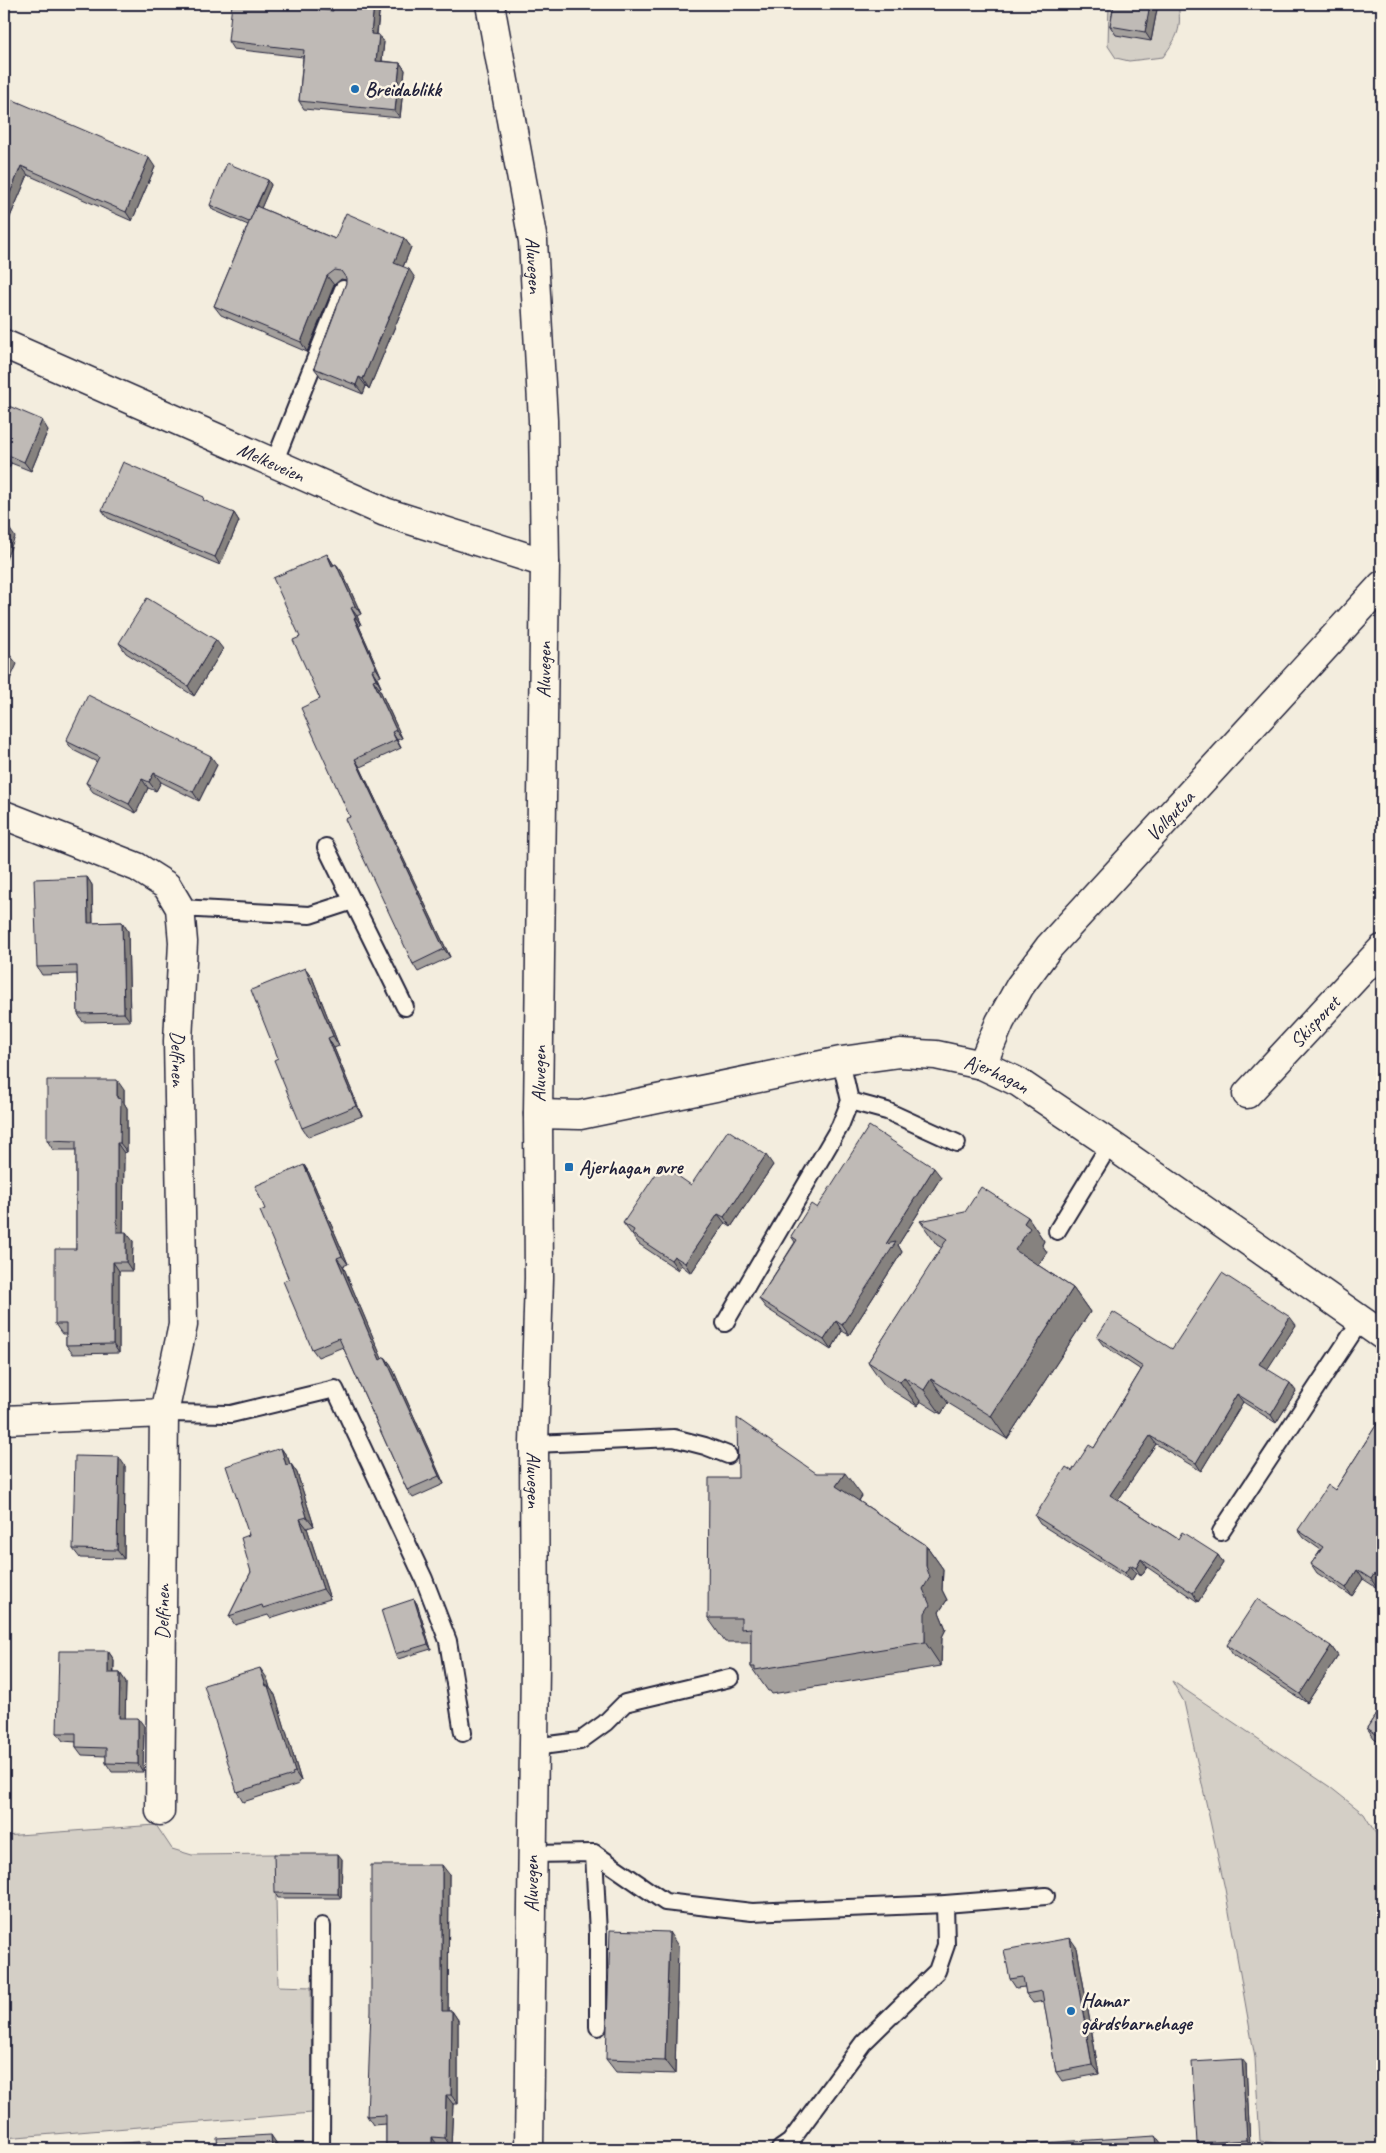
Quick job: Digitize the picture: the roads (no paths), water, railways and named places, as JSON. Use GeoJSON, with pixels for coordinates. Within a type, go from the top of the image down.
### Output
{"type":"FeatureCollection","features":[{"type":"Feature","properties":{"kind":"street","name":"Aluvegen"},"geometry":{"type":"LineString","coordinates":[[490,4],[533,241],[543,420],[545,563],[538,1114],[539,1278],[534,1444],[534,1747],[531,1854],[529,2149]]}},
{"type":"Feature","properties":{"kind":"street","name":"Melkeveien"},"geometry":{"type":"LineString","coordinates":[[4,344],[385,512],[545,563]]}},
{"type":"Feature","properties":{"kind":"street","name":"Vollgutua"},"geometry":{"type":"LineString","coordinates":[[982,1065],[1000,1022],[1020,986],[1049,947],[1381,588]]}},
{"type":"Feature","properties":{"kind":"street","name":"Delfinen"},"geometry":{"type":"LineString","coordinates":[[4,815],[137,868],[167,886],[180,908],[183,942],[178,1041],[183,1325],[164,1413],[160,1812]]}},
{"type":"Feature","properties":{"kind":"street","name":"Skisporet"},"geometry":{"type":"LineString","coordinates":[[1247,1094],[1382,949]]}},
{"type":"Feature","properties":{"kind":"street","name":"Ajerhagan"},"geometry":{"type":"LineString","coordinates":[[538,1114],[580,1115],[841,1061],[909,1054],[936,1054],[982,1065],[1018,1082],[1110,1144],[1372,1328]]}},
{"type":"Feature","properties":{"kind":"street"},"geometry":{"type":"LineString","coordinates":[[4,1420],[164,1413]]}},
{"type":"Feature","properties":{"kind":"lane"},"geometry":{"type":"LineString","coordinates":[[274,463],[343,289]]}},
{"type":"Feature","properties":{"kind":"lane"},"geometry":{"type":"LineString","coordinates":[[326,846],[405,1007]]}},
{"type":"Feature","properties":{"kind":"lane"},"geometry":{"type":"LineString","coordinates":[[180,908],[310,915],[353,901]]}},
{"type":"Feature","properties":{"kind":"lane"},"geometry":{"type":"LineString","coordinates":[[725,1323],[840,1126],[850,1101],[841,1061]]}},
{"type":"Feature","properties":{"kind":"lane"},"geometry":{"type":"LineString","coordinates":[[850,1101],[887,1111],[957,1143]]}},
{"type":"Feature","properties":{"kind":"lane"},"geometry":{"type":"LineString","coordinates":[[1057,1231],[1110,1144]]}},
{"type":"Feature","properties":{"kind":"lane"},"geometry":{"type":"LineString","coordinates":[[1221,1532],[1372,1328]]}},
{"type":"Feature","properties":{"kind":"lane"},"geometry":{"type":"LineString","coordinates":[[164,1413],[231,1414],[334,1389],[424,1579],[448,1641],[463,1733]]}},
{"type":"Feature","properties":{"kind":"lane"},"geometry":{"type":"LineString","coordinates":[[534,1444],[674,1438],[705,1446],[728,1455]]}},
{"type":"Feature","properties":{"kind":"lane"},"geometry":{"type":"LineString","coordinates":[[534,1747],[580,1741],[605,1723],[625,1702],[730,1678]]}},
{"type":"Feature","properties":{"kind":"lane"},"geometry":{"type":"LineString","coordinates":[[594,1853],[598,1934],[598,2026]]}},
{"type":"Feature","properties":{"kind":"lane"},"geometry":{"type":"LineString","coordinates":[[531,1854],[594,1853],[664,1902],[752,1912],[945,1904],[1046,1896]]}},
{"type":"Feature","properties":{"kind":"lane"},"geometry":{"type":"LineString","coordinates":[[780,2149],[790,2142],[862,2043],[937,1972],[946,1945],[945,1904]]}},
{"type":"Feature","properties":{"kind":"lane"},"geometry":{"type":"LineString","coordinates":[[321,2149],[322,1926]]}},
{"type":"Feature","properties":{"kind":"place","name":"Breidablikk"},"geometry":{"type":"Point","coordinates":[355,89]}},
{"type":"Feature","properties":{"kind":"place","name":"Ajerhagan øvre"},"geometry":{"type":"Point","coordinates":[569,1167]}},
{"type":"Feature","properties":{"kind":"place","name":"Hamar gårdsbarnehage"},"geometry":{"type":"Point","coordinates":[1071,2011]}}]}
